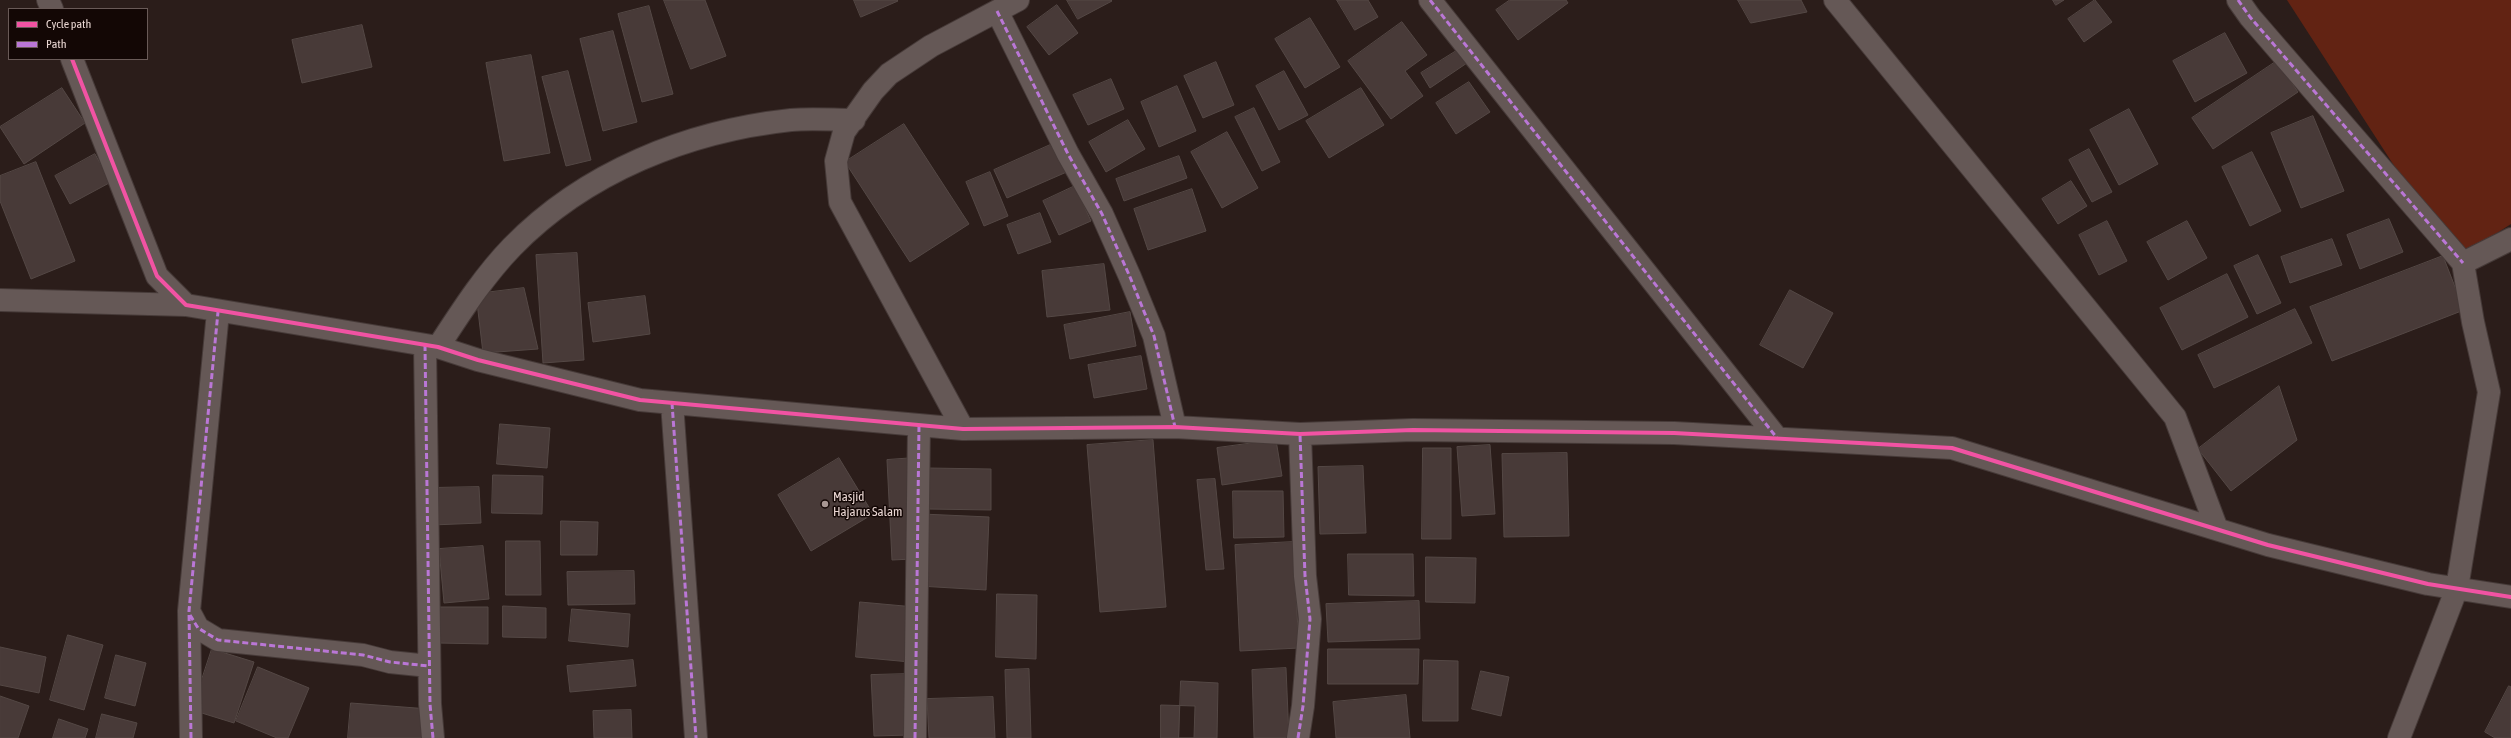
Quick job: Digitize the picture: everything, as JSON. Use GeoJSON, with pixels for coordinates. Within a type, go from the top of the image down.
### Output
{"type":"FeatureCollection","features":[{"type":"Feature","properties":{"kind":"street"},"geometry":{"type":"LineString","coordinates":[[963,429],[840,202],[836,161],[844,132],[854,120],[873,91],[889,74],[931,46],[1018,0]]}},
{"type":"Feature","properties":{"kind":"street"},"geometry":{"type":"LineString","coordinates":[[1430,0],[1777,438]]}},
{"type":"Feature","properties":{"kind":"street"},"geometry":{"type":"LineString","coordinates":[[1835,0],[2175,417],[2216,529]]}},
{"type":"Feature","properties":{"kind":"street"},"geometry":{"type":"LineString","coordinates":[[2238,0],[2255,23],[2463,263],[2473,322],[2489,392],[2457,588],[2399,738]]}},
{"type":"Feature","properties":{"kind":"street"},"geometry":{"type":"LineString","coordinates":[[997,11],[1068,154],[1102,214],[1130,277],[1154,336],[1175,427]]}},
{"type":"Feature","properties":{"kind":"street"},"geometry":{"type":"LineString","coordinates":[[72,60],[157,276],[186,305]]}},
{"type":"Feature","properties":{"kind":"street"},"geometry":{"type":"LineString","coordinates":[[433,738],[429,666],[432,346],[472,294],[513,247],[560,206],[613,172],[670,147],[730,129],[792,120],[854,120]]}},
{"type":"Feature","properties":{"kind":"street"},"geometry":{"type":"LineString","coordinates":[[2463,263],[2511,239]]}},
{"type":"Feature","properties":{"kind":"street"},"geometry":{"type":"LineString","coordinates":[[0,300],[186,305],[218,312],[338,329],[432,346],[478,360],[640,400],[919,426],[963,429],[1175,427],[1300,434],[1420,430],[1674,433],[1952,448],[2268,545],[2428,584],[2511,597]]}},
{"type":"Feature","properties":{"kind":"street"},"geometry":{"type":"LineString","coordinates":[[191,738],[189,611],[218,312]]}},
{"type":"Feature","properties":{"kind":"street"},"geometry":{"type":"LineString","coordinates":[[672,403],[696,738]]}},
{"type":"Feature","properties":{"kind":"street"},"geometry":{"type":"LineString","coordinates":[[915,738],[919,426]]}},
{"type":"Feature","properties":{"kind":"street"},"geometry":{"type":"LineString","coordinates":[[1298,738],[1303,706],[1310,619],[1305,576],[1300,434]]}},
{"type":"Feature","properties":{"kind":"street"},"geometry":{"type":"LineString","coordinates":[[189,611],[198,628],[218,640],[362,655],[390,662],[429,666]]}},
{"type":"Feature","properties":{"kind":"shaded area"},"geometry":{"type":"Polygon","coordinates":[[[2287,0],[2511,0],[2511,224],[2455,260],[2287,0]]]}},
{"type":"Feature","properties":{"kind":"building"},"geometry":{"type":"Polygon","coordinates":[[[664,0],[705,0],[726,56],[691,69],[664,0]]]}},
{"type":"Feature","properties":{"kind":"building"},"geometry":{"type":"Polygon","coordinates":[[[854,0],[897,0],[898,1],[861,17],[854,0]]]}},
{"type":"Feature","properties":{"kind":"building"},"geometry":{"type":"Polygon","coordinates":[[[1067,0],[1111,0],[1112,1],[1078,19],[1067,0]]]}},
{"type":"Feature","properties":{"kind":"building"},"geometry":{"type":"Polygon","coordinates":[[[1337,0],[1368,0],[1378,17],[1355,30],[1337,0]]]}},
{"type":"Feature","properties":{"kind":"building"},"geometry":{"type":"Polygon","coordinates":[[[1510,0],[1566,0],[1568,3],[1518,40],[1496,10],[1510,0]]]}},
{"type":"Feature","properties":{"kind":"building"},"geometry":{"type":"Polygon","coordinates":[[[1738,0],[1801,0],[1807,12],[1751,23],[1738,0]]]}},
{"type":"Feature","properties":{"kind":"building"},"geometry":{"type":"Polygon","coordinates":[[[2053,0],[2064,0],[2056,5],[2053,0]]]}},
{"type":"Feature","properties":{"kind":"building"},"geometry":{"type":"Polygon","coordinates":[[[2095,0],[2112,22],[2084,42],[2068,19],[2095,0]]]}},
{"type":"Feature","properties":{"kind":"building"},"geometry":{"type":"Polygon","coordinates":[[[1057,5],[1078,33],[1049,55],[1027,27],[1057,5]]]}},
{"type":"Feature","properties":{"kind":"building"},"geometry":{"type":"Polygon","coordinates":[[[649,6],[673,94],[642,102],[618,14],[649,6]]]}},
{"type":"Feature","properties":{"kind":"building"},"geometry":{"type":"Polygon","coordinates":[[[1310,18],[1340,67],[1305,88],[1275,39],[1310,18]]]}},
{"type":"Feature","properties":{"kind":"building"},"geometry":{"type":"Polygon","coordinates":[[[1402,22],[1427,55],[1405,71],[1423,96],[1391,119],[1348,61],[1402,22]]]}},
{"type":"Feature","properties":{"kind":"building"},"geometry":{"type":"Polygon","coordinates":[[[362,25],[372,67],[302,83],[292,40],[362,25]]]}},
{"type":"Feature","properties":{"kind":"building"},"geometry":{"type":"Polygon","coordinates":[[[613,31],[637,122],[603,131],[580,39],[613,31]]]}},
{"type":"Feature","properties":{"kind":"building"},"geometry":{"type":"Polygon","coordinates":[[[2225,33],[2247,73],[2195,102],[2173,61],[2225,33]]]}},
{"type":"Feature","properties":{"kind":"building"},"geometry":{"type":"Polygon","coordinates":[[[1458,50],[1467,63],[1430,88],[1421,73],[1458,50]]]}},
{"type":"Feature","properties":{"kind":"building"},"geometry":{"type":"Polygon","coordinates":[[[531,55],[550,153],[504,161],[486,63],[531,55]]]}},
{"type":"Feature","properties":{"kind":"building"},"geometry":{"type":"Polygon","coordinates":[[[2277,61],[2298,92],[2213,149],[2192,118],[2277,61]]]}},
{"type":"Feature","properties":{"kind":"building"},"geometry":{"type":"Polygon","coordinates":[[[1216,62],[1234,105],[1203,118],[1184,76],[1216,62]]]}},
{"type":"Feature","properties":{"kind":"building"},"geometry":{"type":"Polygon","coordinates":[[[568,71],[591,160],[566,166],[542,77],[568,71]]]}},
{"type":"Feature","properties":{"kind":"building"},"geometry":{"type":"Polygon","coordinates":[[[1284,71],[1308,115],[1279,130],[1256,86],[1284,71]]]}},
{"type":"Feature","properties":{"kind":"building"},"geometry":{"type":"Polygon","coordinates":[[[1111,79],[1124,109],[1088,125],[1073,95],[1111,79]]]}},
{"type":"Feature","properties":{"kind":"building"},"geometry":{"type":"Polygon","coordinates":[[[1469,82],[1490,112],[1456,134],[1436,103],[1469,82]]]}},
{"type":"Feature","properties":{"kind":"building"},"geometry":{"type":"Polygon","coordinates":[[[1177,86],[1196,131],[1159,147],[1141,102],[1177,86]]]}},
{"type":"Feature","properties":{"kind":"building"},"geometry":{"type":"Polygon","coordinates":[[[62,88],[85,123],[24,164],[0,127],[62,88]]]}},
{"type":"Feature","properties":{"kind":"building"},"geometry":{"type":"Polygon","coordinates":[[[1361,88],[1384,125],[1329,158],[1306,121],[1361,88]]]}},
{"type":"Feature","properties":{"kind":"building"},"geometry":{"type":"Polygon","coordinates":[[[1254,108],[1280,162],[1262,171],[1235,117],[1254,108]]]}},
{"type":"Feature","properties":{"kind":"building"},"geometry":{"type":"Polygon","coordinates":[[[2129,109],[2158,164],[2119,185],[2090,130],[2129,109]]]}},
{"type":"Feature","properties":{"kind":"building"},"geometry":{"type":"Polygon","coordinates":[[[2313,116],[2344,191],[2301,208],[2271,133],[2313,116]]]}},
{"type":"Feature","properties":{"kind":"building"},"geometry":{"type":"Polygon","coordinates":[[[1128,120],[1145,149],[1106,172],[1089,142],[1128,120]]]}},
{"type":"Feature","properties":{"kind":"building"},"geometry":{"type":"Polygon","coordinates":[[[904,124],[969,224],[910,262],[845,162],[904,124]]]}},
{"type":"Feature","properties":{"kind":"building"},"geometry":{"type":"Polygon","coordinates":[[[1227,132],[1258,188],[1222,208],[1191,152],[1227,132]]]}},
{"type":"Feature","properties":{"kind":"building"},"geometry":{"type":"Polygon","coordinates":[[[1057,142],[1069,171],[1007,198],[994,170],[1057,142]]]}},
{"type":"Feature","properties":{"kind":"building"},"geometry":{"type":"Polygon","coordinates":[[[2089,149],[2112,192],[2092,202],[2069,160],[2089,149]]]}},
{"type":"Feature","properties":{"kind":"building"},"geometry":{"type":"Polygon","coordinates":[[[2252,152],[2281,211],[2250,226],[2222,167],[2252,152]]]}},
{"type":"Feature","properties":{"kind":"building"},"geometry":{"type":"Polygon","coordinates":[[[95,154],[111,182],[70,204],[55,176],[95,154]]]}},
{"type":"Feature","properties":{"kind":"building"},"geometry":{"type":"Polygon","coordinates":[[[1179,156],[1187,178],[1124,201],[1116,179],[1179,156]]]}},
{"type":"Feature","properties":{"kind":"building"},"geometry":{"type":"Polygon","coordinates":[[[36,162],[75,261],[31,279],[0,201],[0,176],[36,162]]]}},
{"type":"Feature","properties":{"kind":"building"},"geometry":{"type":"Polygon","coordinates":[[[990,172],[1008,216],[984,226],[966,182],[990,172]]]}},
{"type":"Feature","properties":{"kind":"building"},"geometry":{"type":"Polygon","coordinates":[[[2071,181],[2087,206],[2058,224],[2042,199],[2071,181]]]}},
{"type":"Feature","properties":{"kind":"building"},"geometry":{"type":"Polygon","coordinates":[[[1075,186],[1091,221],[1059,235],[1043,201],[1075,186]]]}},
{"type":"Feature","properties":{"kind":"building"},"geometry":{"type":"Polygon","coordinates":[[[1192,189],[1206,231],[1148,250],[1134,209],[1192,189]]]}},
{"type":"Feature","properties":{"kind":"building"},"geometry":{"type":"Polygon","coordinates":[[[1040,213],[1051,242],[1018,254],[1007,225],[1040,213]]]}},
{"type":"Feature","properties":{"kind":"building"},"geometry":{"type":"Polygon","coordinates":[[[2389,219],[2403,252],[2360,269],[2347,235],[2389,219]]]}},
{"type":"Feature","properties":{"kind":"building"},"geometry":{"type":"Polygon","coordinates":[[[2107,221],[2127,261],[2099,275],[2079,235],[2107,221]]]}},
{"type":"Feature","properties":{"kind":"building"},"geometry":{"type":"Polygon","coordinates":[[[2187,221],[2207,258],[2168,280],[2147,242],[2187,221]]]}},
{"type":"Feature","properties":{"kind":"building"},"geometry":{"type":"Polygon","coordinates":[[[2332,239],[2342,265],[2290,283],[2281,257],[2332,239]]]}},
{"type":"Feature","properties":{"kind":"building"},"geometry":{"type":"Polygon","coordinates":[[[577,253],[584,360],[543,363],[536,255],[577,253]]]}},
{"type":"Feature","properties":{"kind":"building"},"geometry":{"type":"Polygon","coordinates":[[[2258,255],[2281,303],[2257,314],[2234,266],[2258,255]]]}},
{"type":"Feature","properties":{"kind":"building"},"geometry":{"type":"Polygon","coordinates":[[[2443,256],[2464,310],[2332,361],[2310,307],[2443,256]]]}},
{"type":"Feature","properties":{"kind":"building"},"geometry":{"type":"Polygon","coordinates":[[[1104,264],[1110,310],[1047,317],[1042,271],[1104,264]]]}},
{"type":"Feature","properties":{"kind":"building"},"geometry":{"type":"Polygon","coordinates":[[[2227,274],[2248,317],[2182,350],[2160,308],[2227,274]]]}},
{"type":"Feature","properties":{"kind":"building"},"geometry":{"type":"Polygon","coordinates":[[[524,288],[538,349],[483,353],[476,294],[524,288]]]}},
{"type":"Feature","properties":{"kind":"building"},"geometry":{"type":"Polygon","coordinates":[[[1790,290],[1833,313],[1803,368],[1760,345],[1790,290]]]}},
{"type":"Feature","properties":{"kind":"building"},"geometry":{"type":"Polygon","coordinates":[[[645,296],[650,334],[593,342],[588,303],[645,296]]]}},
{"type":"Feature","properties":{"kind":"building"},"geometry":{"type":"Polygon","coordinates":[[[2295,309],[2312,343],[2214,388],[2198,355],[2295,309]]]}},
{"type":"Feature","properties":{"kind":"building"},"geometry":{"type":"Polygon","coordinates":[[[1130,312],[1136,346],[1070,359],[1064,325],[1130,312]]]}},
{"type":"Feature","properties":{"kind":"building"},"geometry":{"type":"Polygon","coordinates":[[[1141,356],[1147,389],[1094,398],[1088,365],[1141,356]]]}},
{"type":"Feature","properties":{"kind":"building"},"geometry":{"type":"Polygon","coordinates":[[[2279,386],[2297,440],[2231,491],[2198,449],[2279,386]]]}},
{"type":"Feature","properties":{"kind":"building"},"geometry":{"type":"Polygon","coordinates":[[[500,424],[550,428],[547,468],[497,464],[500,424]]]}},
{"type":"Feature","properties":{"kind":"building"},"geometry":{"type":"Polygon","coordinates":[[[1153,440],[1166,607],[1100,612],[1087,445],[1153,440]]]}},
{"type":"Feature","properties":{"kind":"building"},"geometry":{"type":"Polygon","coordinates":[[[1276,440],[1282,476],[1222,485],[1217,448],[1276,440]]]}},
{"type":"Feature","properties":{"kind":"building"},"geometry":{"type":"Polygon","coordinates":[[[1490,445],[1495,514],[1462,516],[1457,447],[1490,445]]]}},
{"type":"Feature","properties":{"kind":"building"},"geometry":{"type":"Polygon","coordinates":[[[1423,448],[1451,448],[1451,539],[1422,539],[1423,448]]]}},
{"type":"Feature","properties":{"kind":"building"},"geometry":{"type":"Polygon","coordinates":[[[1567,453],[1569,536],[1504,537],[1502,454],[1567,453]]]}},
{"type":"Feature","properties":{"kind":"building","name":"Masjid Hajarus Salam"},"geometry":{"type":"Polygon","coordinates":[[[839,458],[873,514],[811,551],[778,495],[839,458]]]}},
{"type":"Feature","properties":{"kind":"building"},"geometry":{"type":"Polygon","coordinates":[[[914,458],[913,559],[892,560],[887,460],[914,458]]]}},
{"type":"Feature","properties":{"kind":"building"},"geometry":{"type":"Polygon","coordinates":[[[1363,466],[1366,533],[1320,534],[1318,467],[1363,466]]]}},
{"type":"Feature","properties":{"kind":"building"},"geometry":{"type":"Polygon","coordinates":[[[928,468],[991,469],[991,510],[928,509],[928,468]]]}},
{"type":"Feature","properties":{"kind":"building"},"geometry":{"type":"Polygon","coordinates":[[[493,475],[543,476],[542,514],[492,513],[493,475]]]}},
{"type":"Feature","properties":{"kind":"building"},"geometry":{"type":"Polygon","coordinates":[[[1215,479],[1224,569],[1206,570],[1197,480],[1215,479]]]}},
{"type":"Feature","properties":{"kind":"building"},"geometry":{"type":"Polygon","coordinates":[[[479,487],[481,523],[432,525],[431,488],[479,487]]]}},
{"type":"Feature","properties":{"kind":"building"},"geometry":{"type":"Polygon","coordinates":[[[1233,491],[1283,491],[1284,537],[1234,538],[1233,491]]]}},
{"type":"Feature","properties":{"kind":"building"},"geometry":{"type":"Polygon","coordinates":[[[922,514],[989,517],[986,590],[919,586],[922,514]]]}},
{"type":"Feature","properties":{"kind":"building"},"geometry":{"type":"Polygon","coordinates":[[[561,521],[598,522],[597,555],[561,555],[561,521]]]}},
{"type":"Feature","properties":{"kind":"building"},"geometry":{"type":"Polygon","coordinates":[[[506,541],[540,541],[541,595],[506,595],[506,541]]]}},
{"type":"Feature","properties":{"kind":"building"},"geometry":{"type":"Polygon","coordinates":[[[1293,542],[1299,648],[1240,651],[1235,545],[1293,542]]]}},
{"type":"Feature","properties":{"kind":"building"},"geometry":{"type":"Polygon","coordinates":[[[483,546],[489,599],[444,603],[439,549],[483,546]]]}},
{"type":"Feature","properties":{"kind":"building"},"geometry":{"type":"Polygon","coordinates":[[[1348,554],[1413,554],[1414,596],[1349,595],[1348,554]]]}},
{"type":"Feature","properties":{"kind":"building"},"geometry":{"type":"Polygon","coordinates":[[[1426,557],[1476,558],[1475,603],[1426,602],[1426,557]]]}},
{"type":"Feature","properties":{"kind":"building"},"geometry":{"type":"Polygon","coordinates":[[[634,571],[635,604],[568,605],[567,572],[634,571]]]}},
{"type":"Feature","properties":{"kind":"building"},"geometry":{"type":"Polygon","coordinates":[[[997,594],[1037,595],[1036,659],[996,657],[997,594]]]}},
{"type":"Feature","properties":{"kind":"building"},"geometry":{"type":"Polygon","coordinates":[[[1419,601],[1420,639],[1328,642],[1326,604],[1419,601]]]}},
{"type":"Feature","properties":{"kind":"building"},"geometry":{"type":"Polygon","coordinates":[[[860,602],[915,607],[910,662],[856,657],[860,602]]]}},
{"type":"Feature","properties":{"kind":"building"},"geometry":{"type":"Polygon","coordinates":[[[503,606],[546,608],[546,638],[503,637],[503,606]]]}},
{"type":"Feature","properties":{"kind":"building"},"geometry":{"type":"Polygon","coordinates":[[[439,607],[488,607],[488,644],[438,643],[439,607]]]}},
{"type":"Feature","properties":{"kind":"building"},"geometry":{"type":"Polygon","coordinates":[[[572,609],[630,614],[628,647],[569,641],[572,609]]]}},
{"type":"Feature","properties":{"kind":"building"},"geometry":{"type":"Polygon","coordinates":[[[68,635],[103,645],[84,710],[50,700],[68,635]]]}},
{"type":"Feature","properties":{"kind":"building"},"geometry":{"type":"Polygon","coordinates":[[[0,647],[46,657],[39,693],[0,685],[0,647]]]}},
{"type":"Feature","properties":{"kind":"building"},"geometry":{"type":"Polygon","coordinates":[[[212,649],[254,662],[234,723],[192,710],[212,649]]]}},
{"type":"Feature","properties":{"kind":"building"},"geometry":{"type":"Polygon","coordinates":[[[1328,649],[1419,649],[1418,684],[1328,684],[1328,649]]]}},
{"type":"Feature","properties":{"kind":"building"},"geometry":{"type":"Polygon","coordinates":[[[116,655],[146,663],[135,706],[105,698],[116,655]]]}},
{"type":"Feature","properties":{"kind":"building"},"geometry":{"type":"Polygon","coordinates":[[[633,660],[636,686],[570,692],[567,666],[633,660]]]}},
{"type":"Feature","properties":{"kind":"building"},"geometry":{"type":"Polygon","coordinates":[[[1424,660],[1458,661],[1458,721],[1423,721],[1424,660]]]}},
{"type":"Feature","properties":{"kind":"building"},"geometry":{"type":"Polygon","coordinates":[[[258,667],[309,688],[288,738],[277,738],[236,721],[258,667]]]}},
{"type":"Feature","properties":{"kind":"building"},"geometry":{"type":"Polygon","coordinates":[[[1286,668],[1289,738],[1254,738],[1252,670],[1286,668]]]}},
{"type":"Feature","properties":{"kind":"building"},"geometry":{"type":"Polygon","coordinates":[[[1029,669],[1031,738],[1007,738],[1005,670],[1029,669]]]}},
{"type":"Feature","properties":{"kind":"building"},"geometry":{"type":"Polygon","coordinates":[[[1481,671],[1509,677],[1501,716],[1472,709],[1481,671]]]}},
{"type":"Feature","properties":{"kind":"building"},"geometry":{"type":"Polygon","coordinates":[[[908,674],[910,735],[874,736],[871,675],[908,674]]]}},
{"type":"Feature","properties":{"kind":"building"},"geometry":{"type":"Polygon","coordinates":[[[1181,681],[1218,683],[1217,738],[1179,738],[1181,681]]]}},
{"type":"Feature","properties":{"kind":"building"},"geometry":{"type":"Polygon","coordinates":[[[2509,686],[2511,687],[2511,738],[2495,738],[2485,732],[2509,686]]]}},
{"type":"Feature","properties":{"kind":"building"},"geometry":{"type":"Polygon","coordinates":[[[1406,695],[1410,738],[1336,738],[1333,702],[1406,695]]]}},
{"type":"Feature","properties":{"kind":"building"},"geometry":{"type":"Polygon","coordinates":[[[0,696],[29,706],[18,738],[0,738],[0,696]]]}},
{"type":"Feature","properties":{"kind":"building"},"geometry":{"type":"Polygon","coordinates":[[[993,697],[995,738],[929,738],[927,699],[993,697]]]}},
{"type":"Feature","properties":{"kind":"building"},"geometry":{"type":"Polygon","coordinates":[[[351,703],[429,709],[426,738],[348,738],[351,703]]]}},
{"type":"Feature","properties":{"kind":"building"},"geometry":{"type":"Polygon","coordinates":[[[1161,705],[1195,706],[1194,738],[1161,738],[1161,705]]]}},
{"type":"Feature","properties":{"kind":"building"},"geometry":{"type":"Polygon","coordinates":[[[631,710],[632,738],[594,738],[593,711],[631,710]]]}},
{"type":"Feature","properties":{"kind":"building"},"geometry":{"type":"Polygon","coordinates":[[[102,714],[137,723],[133,738],[96,738],[102,714]]]}},
{"type":"Feature","properties":{"kind":"building"},"geometry":{"type":"Polygon","coordinates":[[[59,719],[88,729],[85,738],[53,738],[59,719]]]}},
{"type":"Feature","properties":{"kind":"marked path"},"geometry":{"type":"LineString","coordinates":[[1430,0],[1777,438]]}},
{"type":"Feature","properties":{"kind":"marked path"},"geometry":{"type":"LineString","coordinates":[[2238,0],[2250,17],[2463,263]]}},
{"type":"Feature","properties":{"kind":"marked path"},"geometry":{"type":"LineString","coordinates":[[997,11],[1068,154],[1102,214],[1130,277],[1154,336],[1175,427]]}},
{"type":"Feature","properties":{"kind":"marked path"},"geometry":{"type":"LineString","coordinates":[[191,738],[189,611],[218,312]]}},
{"type":"Feature","properties":{"kind":"marked path"},"geometry":{"type":"LineString","coordinates":[[425,345],[430,704],[433,738]]}},
{"type":"Feature","properties":{"kind":"marked path"},"geometry":{"type":"LineString","coordinates":[[672,403],[696,738]]}},
{"type":"Feature","properties":{"kind":"marked path"},"geometry":{"type":"LineString","coordinates":[[915,738],[919,425]]}},
{"type":"Feature","properties":{"kind":"marked path"},"geometry":{"type":"LineString","coordinates":[[1298,738],[1303,706],[1310,619],[1305,576],[1300,434]]}},
{"type":"Feature","properties":{"kind":"marked path"},"geometry":{"type":"LineString","coordinates":[[190,615],[198,628],[218,640],[363,655],[390,662],[429,666]]}},
{"type":"Feature","properties":{"kind":"cycle path"},"geometry":{"type":"LineString","coordinates":[[72,60],[157,276],[186,305],[438,347],[478,360],[640,400],[963,429],[1175,427],[1300,434],[1413,430],[1674,433],[1952,448],[2268,545],[2428,584],[2511,597]]}},
{"type":"Feature","properties":{"kind":"place","name":"Masjid Hajarus Salam"},"geometry":{"type":"Point","coordinates":[825,504]}}]}
